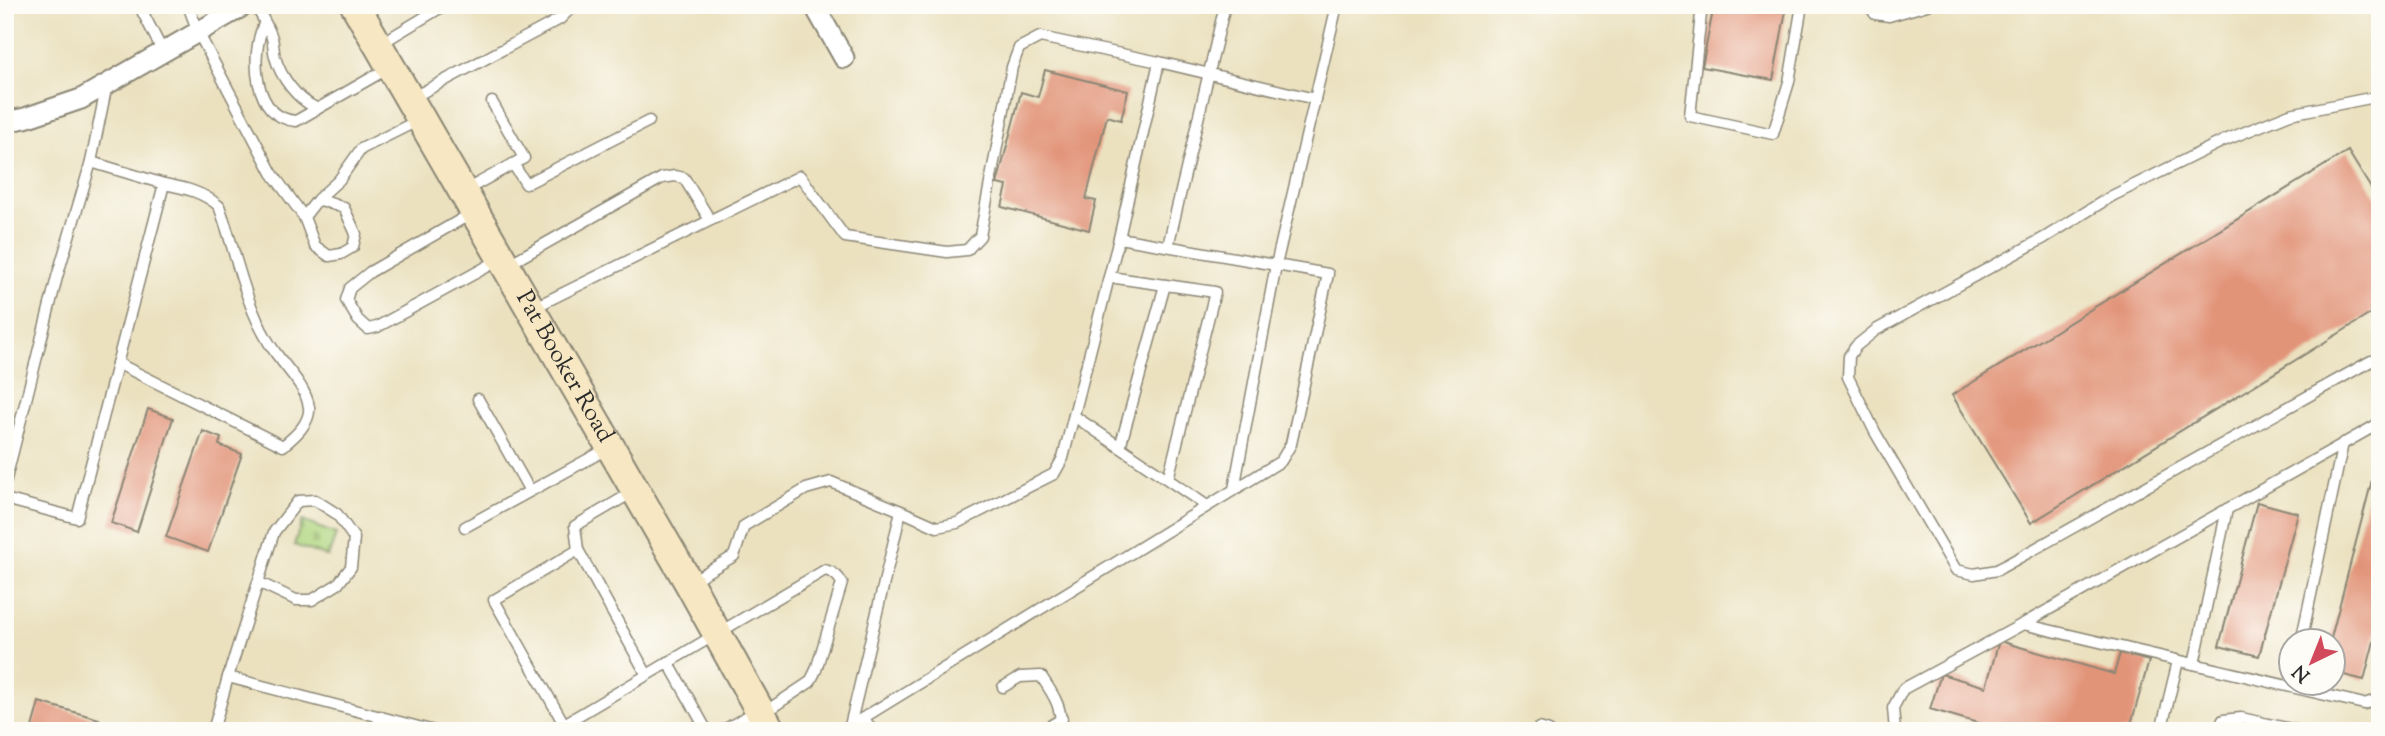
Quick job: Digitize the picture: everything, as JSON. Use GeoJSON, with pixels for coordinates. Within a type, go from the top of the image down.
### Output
{"type":"FeatureCollection","features":[{"type":"Feature","properties":{"kind":"main road","name":"Pat Booker Road"},"geometry":{"type":"LineString","coordinates":[[355,5],[611,447],[764,718]]}},
{"type":"Feature","properties":{"kind":"street"},"geometry":{"type":"LineString","coordinates":[[5,122],[65,105],[245,5]]}},
{"type":"Feature","properties":{"kind":"street"},"geometry":{"type":"LineString","coordinates":[[814,5],[844,58]]}},
{"type":"Feature","properties":{"kind":"lane"},"geometry":{"type":"LineString","coordinates":[[139,5],[163,52]]}},
{"type":"Feature","properties":{"kind":"lane"},"geometry":{"type":"LineString","coordinates":[[188,5],[198,32],[272,173],[304,217],[315,246],[329,256],[341,254],[353,247],[356,234],[344,208],[318,199]]}},
{"type":"Feature","properties":{"kind":"lane"},"geometry":{"type":"LineString","coordinates":[[256,5],[271,34],[275,58],[289,83],[306,104],[316,108]]}},
{"type":"Feature","properties":{"kind":"lane"},"geometry":{"type":"LineString","coordinates":[[264,24],[258,38],[259,79],[264,103],[276,116],[296,121],[384,56],[445,5]]}},
{"type":"Feature","properties":{"kind":"lane"},"geometry":{"type":"LineString","coordinates":[[304,217],[318,199],[340,180],[360,149],[415,109],[560,19],[574,5]]}},
{"type":"Feature","properties":{"kind":"lane"},"geometry":{"type":"LineString","coordinates":[[1168,246],[1225,5]]}},
{"type":"Feature","properties":{"kind":"lane"},"geometry":{"type":"LineString","coordinates":[[1234,489],[1276,265],[1337,5]]}},
{"type":"Feature","properties":{"kind":"lane"},"geometry":{"type":"LineString","coordinates":[[1702,5],[1690,116],[1773,134],[1789,82],[1802,5]]}},
{"type":"Feature","properties":{"kind":"lane"},"geometry":{"type":"LineString","coordinates":[[1869,5],[1875,13],[1889,16],[1927,5]]}},
{"type":"Feature","properties":{"kind":"lane"},"geometry":{"type":"LineString","coordinates":[[531,309],[800,176],[845,237],[947,252],[967,250],[980,236],[1012,67],[1019,48],[1040,37],[1315,99]]}},
{"type":"Feature","properties":{"kind":"lane"},"geometry":{"type":"LineString","coordinates":[[689,583],[734,556],[744,526],[806,489],[831,482],[937,527],[957,523],[1054,474],[1063,458],[1110,276],[1159,62]]}},
{"type":"Feature","properties":{"kind":"lane"},"geometry":{"type":"LineString","coordinates":[[5,483],[57,277],[91,162],[107,84]]}},
{"type":"Feature","properties":{"kind":"lane"},"geometry":{"type":"LineString","coordinates":[[2380,96],[2290,114],[2223,141],[2112,196],[2044,238],[1876,330],[1856,346],[1849,356],[1848,377],[1875,432],[1956,570],[1974,574],[1997,570],[2371,361],[2380,364]]}},
{"type":"Feature","properties":{"kind":"lane"},"geometry":{"type":"LineString","coordinates":[[492,102],[524,158],[513,164],[469,202],[350,288],[346,300],[358,320],[368,328],[377,327],[662,178],[684,178],[710,220]]}},
{"type":"Feature","properties":{"kind":"lane"},"geometry":{"type":"LineString","coordinates":[[513,164],[526,184],[649,121]]}},
{"type":"Feature","properties":{"kind":"lane"},"geometry":{"type":"LineString","coordinates":[[91,162],[192,190],[219,206],[253,312],[272,349],[303,390],[309,406],[309,416],[297,434],[283,446],[117,363]]}},
{"type":"Feature","properties":{"kind":"lane"},"geometry":{"type":"LineString","coordinates":[[5,499],[76,518],[164,184]]}},
{"type":"Feature","properties":{"kind":"lane"},"geometry":{"type":"LineString","coordinates":[[847,728],[1281,461],[1291,444],[1328,274],[1119,238]]}},
{"type":"Feature","properties":{"kind":"lane"},"geometry":{"type":"LineString","coordinates":[[1110,276],[1215,292],[1168,480]]}},
{"type":"Feature","properties":{"kind":"lane"},"geometry":{"type":"LineString","coordinates":[[1121,447],[1165,285]]}},
{"type":"Feature","properties":{"kind":"lane"},"geometry":{"type":"LineString","coordinates":[[478,399],[530,491]]}},
{"type":"Feature","properties":{"kind":"lane"},"geometry":{"type":"LineString","coordinates":[[1074,416],[1207,506]]}},
{"type":"Feature","properties":{"kind":"lane"},"geometry":{"type":"LineString","coordinates":[[1895,731],[1893,708],[1903,689],[2380,423]]}},
{"type":"Feature","properties":{"kind":"lane"},"geometry":{"type":"LineString","coordinates":[[2304,628],[2343,443]]}},
{"type":"Feature","properties":{"kind":"lane"},"geometry":{"type":"LineString","coordinates":[[465,527],[611,447]]}},
{"type":"Feature","properties":{"kind":"lane"},"geometry":{"type":"LineString","coordinates":[[636,491],[575,526],[578,550],[647,675]]}},
{"type":"Feature","properties":{"kind":"lane"},"geometry":{"type":"LineString","coordinates":[[213,731],[228,677],[258,582],[274,532],[298,501],[316,500],[337,514],[354,538],[351,566],[338,584],[312,600],[296,600],[258,582]]}},
{"type":"Feature","properties":{"kind":"lane"},"geometry":{"type":"LineString","coordinates":[[2194,664],[2227,509]]}},
{"type":"Feature","properties":{"kind":"lane"},"geometry":{"type":"LineString","coordinates":[[847,728],[901,511]]}},
{"type":"Feature","properties":{"kind":"lane"},"geometry":{"type":"LineString","coordinates":[[578,550],[494,600],[563,727],[825,570],[839,577],[842,583],[817,670],[810,682],[764,718],[722,731]]}},
{"type":"Feature","properties":{"kind":"lane"},"geometry":{"type":"LineString","coordinates":[[2023,624],[2276,682]]}},
{"type":"Feature","properties":{"kind":"lane"},"geometry":{"type":"LineString","coordinates":[[2161,731],[2178,661]]}},
{"type":"Feature","properties":{"kind":"lane"},"geometry":{"type":"LineString","coordinates":[[668,662],[707,731]]}},
{"type":"Feature","properties":{"kind":"lane"},"geometry":{"type":"LineString","coordinates":[[1003,687],[1020,677],[1041,676],[1056,699],[1062,719],[1060,731]]}},
{"type":"Feature","properties":{"kind":"lane"},"geometry":{"type":"LineString","coordinates":[[228,677],[434,731]]}},
{"type":"Feature","properties":{"kind":"lane"},"geometry":{"type":"LineString","coordinates":[[2341,698],[2364,704],[2380,699]]}},
{"type":"Feature","properties":{"kind":"lane"},"geometry":{"type":"LineString","coordinates":[[376,731],[380,716]]}},
{"type":"Feature","properties":{"kind":"lane"},"geometry":{"type":"LineString","coordinates":[[864,718],[872,731]]}},
{"type":"Feature","properties":{"kind":"lane"},"geometry":{"type":"LineString","coordinates":[[2218,731],[2223,720],[2241,718],[2300,731]]}},
{"type":"Feature","properties":{"kind":"lane"},"geometry":{"type":"LineString","coordinates":[[1041,731],[1062,719]]}},
{"type":"Feature","properties":{"kind":"lane"},"geometry":{"type":"LineString","coordinates":[[1539,731],[1549,731]]}},
{"type":"Feature","properties":{"kind":"green space"},"geometry":{"type":"Polygon","coordinates":[[[302,521],[336,534],[328,557],[294,545],[302,521]]]}},
{"type":"Feature","properties":{"kind":"building"},"geometry":{"type":"Polygon","coordinates":[[[1714,5],[1787,5],[1773,80],[1702,67],[1714,5]]]}},
{"type":"Feature","properties":{"kind":"building"},"geometry":{"type":"Polygon","coordinates":[[[1045,70],[1128,91],[1121,120],[1107,116],[1086,199],[1096,201],[1089,230],[1002,207],[1007,186],[997,184],[1021,92],[1038,97],[1045,70]]]}},
{"type":"Feature","properties":{"kind":"building"},"geometry":{"type":"Polygon","coordinates":[[[2348,151],[2380,203],[2380,308],[2031,523],[1952,395],[2348,151]]]}},
{"type":"Feature","properties":{"kind":"building"},"geometry":{"type":"Polygon","coordinates":[[[148,409],[173,418],[137,532],[111,523],[148,409]]]}},
{"type":"Feature","properties":{"kind":"building"},"geometry":{"type":"Polygon","coordinates":[[[203,431],[221,438],[219,445],[242,454],[208,552],[166,537],[203,431]]]}},
{"type":"Feature","properties":{"kind":"building"},"geometry":{"type":"Polygon","coordinates":[[[2379,453],[2380,618],[2364,680],[2346,676],[2346,628],[2334,628],[2379,453]]]}},
{"type":"Feature","properties":{"kind":"building"},"geometry":{"type":"Polygon","coordinates":[[[2257,502],[2298,513],[2259,656],[2219,646],[2257,502]]]}},
{"type":"Feature","properties":{"kind":"building"},"geometry":{"type":"Polygon","coordinates":[[[1999,641],[2114,674],[2120,653],[2149,661],[2129,731],[2005,731],[1930,709],[1941,674],[1986,687],[1999,641]]]}},
{"type":"Feature","properties":{"kind":"building"},"geometry":{"type":"Polygon","coordinates":[[[39,702],[99,719],[95,731],[31,731],[39,702]]]}}]}
